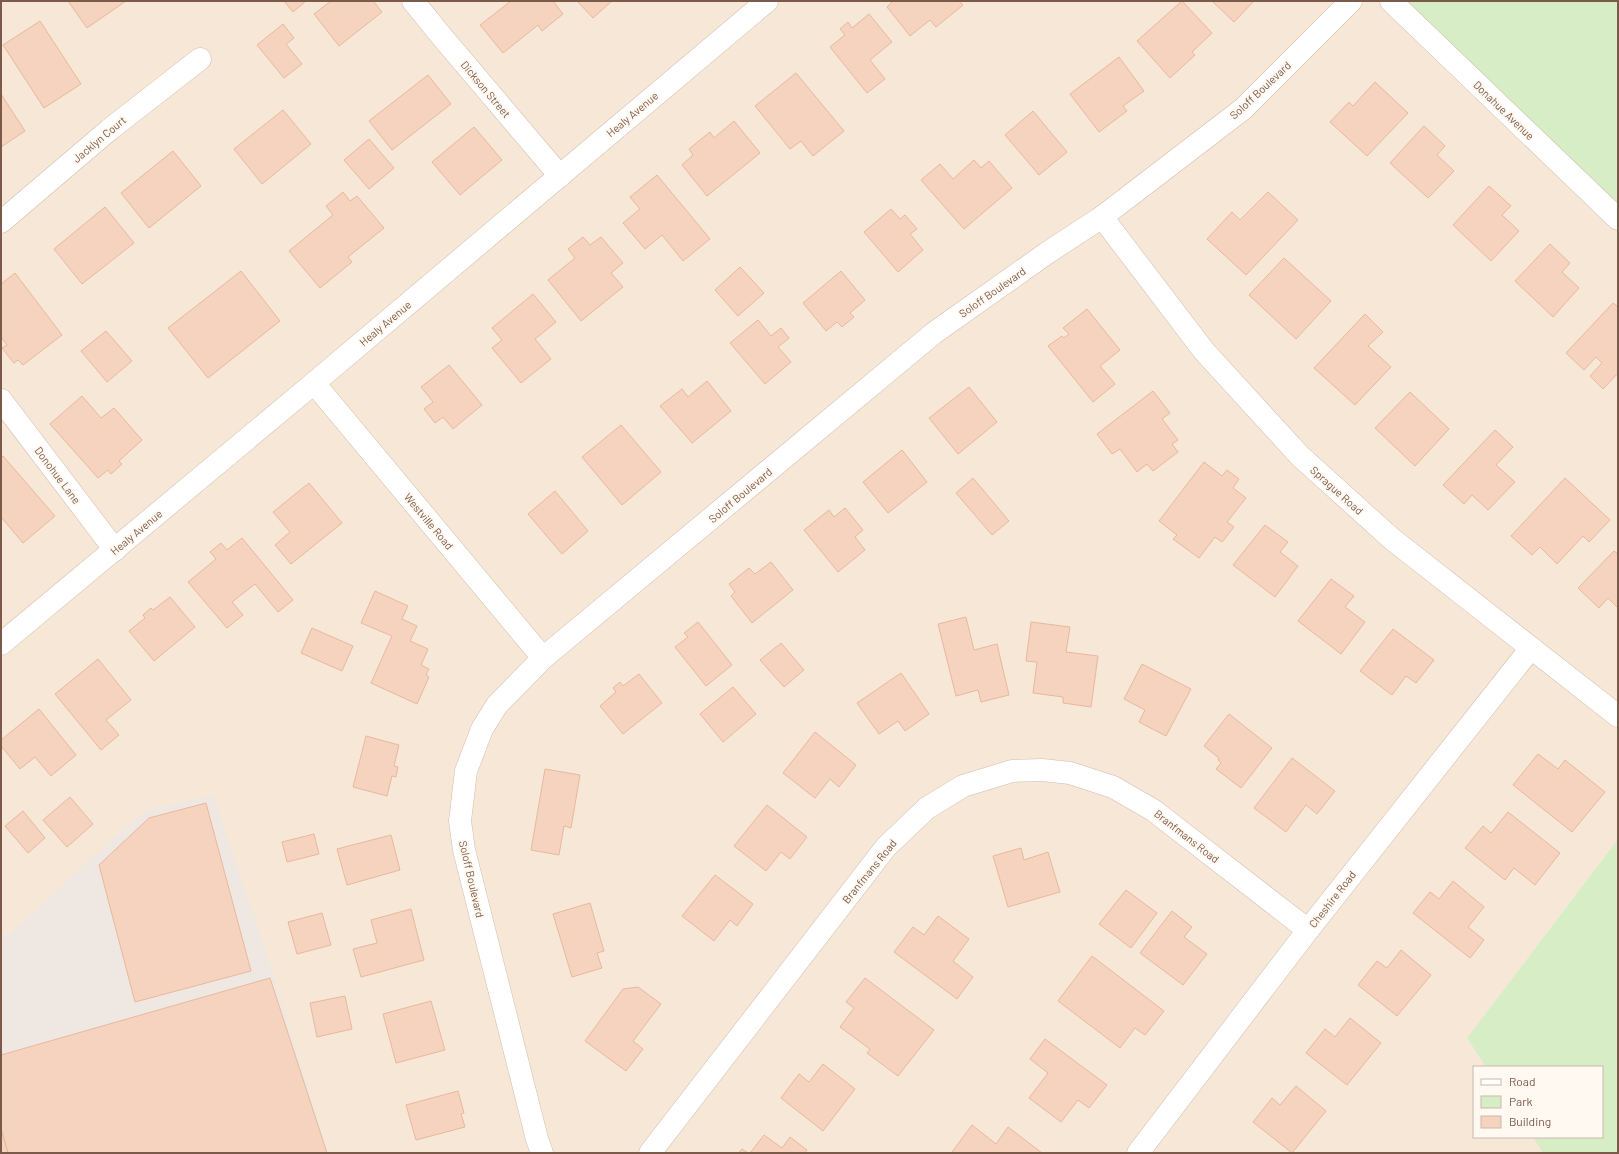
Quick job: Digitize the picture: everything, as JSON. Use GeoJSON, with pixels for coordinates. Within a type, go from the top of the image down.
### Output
{"type":"FeatureCollection","features":[{"type":"Feature","properties":{"kind":"street","name":"Dickson Street"},"geometry":{"type":"LineString","coordinates":[[413,1],[560,176]]}},
{"type":"Feature","properties":{"kind":"street","name":"Healy Avenue"},"geometry":{"type":"LineString","coordinates":[[1,644],[314,383],[767,1]]}},
{"type":"Feature","properties":{"kind":"street","name":"Soloff Boulevard"},"geometry":{"type":"LineString","coordinates":[[542,1153],[537,1139],[464,850],[460,821],[466,771],[482,729],[497,705],[543,658],[934,333],[1047,253],[1102,217],[1244,109],[1351,1]]}},
{"type":"Feature","properties":{"kind":"street","name":"Donahue Avenue"},"geometry":{"type":"LineString","coordinates":[[1391,1],[1618,219]]}},
{"type":"Feature","properties":{"kind":"street","name":"Jacklyn Court"},"geometry":{"type":"LineString","coordinates":[[1,222],[109,130],[200,59]]}},
{"type":"Feature","properties":{"kind":"street","name":"Sprague Road"},"geometry":{"type":"LineString","coordinates":[[1102,217],[1204,351],[1300,456],[1392,539],[1618,716]]}},
{"type":"Feature","properties":{"kind":"street","name":"Westville Road"},"geometry":{"type":"LineString","coordinates":[[314,383],[543,658]]}},
{"type":"Feature","properties":{"kind":"street","name":"Donohue Lane"},"geometry":{"type":"LineString","coordinates":[[1,400],[115,550]]}},
{"type":"Feature","properties":{"kind":"street","name":"Cheshire Road"},"geometry":{"type":"LineString","coordinates":[[1138,1153],[1308,930],[1531,648]]}},
{"type":"Feature","properties":{"kind":"street","name":"Branfmans Road"},"geometry":{"type":"LineString","coordinates":[[650,1153],[886,847],[927,808],[963,786],[1012,771],[1042,770],[1070,773],[1113,787],[1153,810],[1308,930]]}},
{"type":"Feature","properties":{"kind":"shaded area"},"geometry":{"type":"Polygon","coordinates":[[[1,1],[1387,1],[1618,204],[1618,839],[1467,1038],[1486,1066],[1473,1066],[1473,1138],[1537,1138],[1547,1153],[327,1153],[12,932],[1,934],[1,1]]]}},
{"type":"Feature","properties":{"kind":"shaded area"},"geometry":{"type":"Polygon","coordinates":[[[213,795],[273,973],[328,1153],[1,1153],[1,934],[12,932],[144,811],[213,795]]]}},
{"type":"Feature","properties":{"kind":"green space"},"geometry":{"type":"Polygon","coordinates":[[[1387,1],[1618,1],[1618,204],[1387,1]]]}},
{"type":"Feature","properties":{"kind":"green space"},"geometry":{"type":"Polygon","coordinates":[[[1618,839],[1618,1153],[1543,1153],[1534,1138],[1603,1138],[1603,1066],[1485,1066],[1467,1038],[1618,839]]]}},
{"type":"Feature","properties":{"kind":"building"},"geometry":{"type":"Polygon","coordinates":[[[68,1],[126,1],[87,28],[68,1]]]}},
{"type":"Feature","properties":{"kind":"building"},"geometry":{"type":"Polygon","coordinates":[[[284,1],[306,1],[293,12],[284,1]]]}},
{"type":"Feature","properties":{"kind":"building"},"geometry":{"type":"Polygon","coordinates":[[[331,1],[373,1],[382,12],[339,46],[314,14],[331,1]]]}},
{"type":"Feature","properties":{"kind":"building"},"geometry":{"type":"Polygon","coordinates":[[[511,1],[553,1],[563,14],[542,31],[538,25],[503,53],[480,25],[511,1]]]}},
{"type":"Feature","properties":{"kind":"building"},"geometry":{"type":"Polygon","coordinates":[[[577,1],[612,1],[593,18],[577,1]]]}},
{"type":"Feature","properties":{"kind":"building"},"geometry":{"type":"Polygon","coordinates":[[[893,1],[959,1],[963,5],[936,27],[930,20],[910,36],[887,7],[893,1]]]}},
{"type":"Feature","properties":{"kind":"building"},"geometry":{"type":"Polygon","coordinates":[[[1182,1],[1212,33],[1192,52],[1195,55],[1170,78],[1137,41],[1182,1]]]}},
{"type":"Feature","properties":{"kind":"building"},"geometry":{"type":"Polygon","coordinates":[[[1212,1],[1254,1],[1234,22],[1212,1]]]}},
{"type":"Feature","properties":{"kind":"building"},"geometry":{"type":"Polygon","coordinates":[[[869,14],[892,42],[870,60],[885,79],[867,93],[830,47],[845,35],[840,29],[848,22],[852,28],[869,14]]]}},
{"type":"Feature","properties":{"kind":"building"},"geometry":{"type":"Polygon","coordinates":[[[40,21],[81,84],[44,108],[3,45],[40,21]]]}},
{"type":"Feature","properties":{"kind":"building"},"geometry":{"type":"Polygon","coordinates":[[[283,24],[294,38],[286,44],[302,64],[284,78],[257,45],[283,24]]]}},
{"type":"Feature","properties":{"kind":"building"},"geometry":{"type":"Polygon","coordinates":[[[1119,57],[1144,91],[1123,106],[1127,111],[1099,132],[1070,94],[1119,57]]]}},
{"type":"Feature","properties":{"kind":"building"},"geometry":{"type":"Polygon","coordinates":[[[796,73],[844,131],[813,156],[801,141],[790,149],[755,106],[796,73]]]}},
{"type":"Feature","properties":{"kind":"building"},"geometry":{"type":"Polygon","coordinates":[[[428,75],[451,104],[392,150],[369,121],[428,75]]]}},
{"type":"Feature","properties":{"kind":"building"},"geometry":{"type":"Polygon","coordinates":[[[1375,82],[1408,113],[1367,156],[1330,122],[1349,102],[1353,106],[1375,82]]]}},
{"type":"Feature","properties":{"kind":"building"},"geometry":{"type":"Polygon","coordinates":[[[1,94],[25,131],[1,147],[1,94]]]}},
{"type":"Feature","properties":{"kind":"building"},"geometry":{"type":"Polygon","coordinates":[[[283,110],[311,144],[262,184],[234,149],[283,110]]]}},
{"type":"Feature","properties":{"kind":"building"},"geometry":{"type":"Polygon","coordinates":[[[1033,111],[1067,152],[1039,175],[1005,135],[1033,111]]]}},
{"type":"Feature","properties":{"kind":"building"},"geometry":{"type":"Polygon","coordinates":[[[734,121],[760,153],[707,196],[682,165],[693,155],[689,149],[710,132],[714,138],[734,121]]]}},
{"type":"Feature","properties":{"kind":"building"},"geometry":{"type":"Polygon","coordinates":[[[1424,126],[1445,146],[1437,155],[1454,171],[1428,198],[1390,163],[1424,126]]]}},
{"type":"Feature","properties":{"kind":"building"},"geometry":{"type":"Polygon","coordinates":[[[474,127],[502,160],[460,195],[432,162],[474,127]]]}},
{"type":"Feature","properties":{"kind":"building"},"geometry":{"type":"Polygon","coordinates":[[[369,139],[394,168],[369,189],[344,160],[369,139]]]}},
{"type":"Feature","properties":{"kind":"building"},"geometry":{"type":"Polygon","coordinates":[[[173,151],[201,186],[149,228],[121,193],[173,151]]]}},
{"type":"Feature","properties":{"kind":"building"},"geometry":{"type":"Polygon","coordinates":[[[974,160],[981,168],[989,161],[1012,188],[964,229],[921,180],[940,164],[953,179],[974,160]]]}},
{"type":"Feature","properties":{"kind":"building"},"geometry":{"type":"Polygon","coordinates":[[[657,175],[710,239],[683,261],[662,235],[645,249],[623,223],[640,209],[630,197],[657,175]]]}},
{"type":"Feature","properties":{"kind":"building"},"geometry":{"type":"Polygon","coordinates":[[[1489,186],[1511,206],[1502,215],[1519,231],[1491,261],[1453,225],[1489,186]]]}},
{"type":"Feature","properties":{"kind":"building"},"geometry":{"type":"Polygon","coordinates":[[[343,192],[350,201],[357,196],[384,228],[348,257],[352,262],[320,288],[289,251],[333,215],[326,206],[343,192]]]}},
{"type":"Feature","properties":{"kind":"building"},"geometry":{"type":"Polygon","coordinates":[[[1268,192],[1298,220],[1246,275],[1207,239],[1232,212],[1240,220],[1268,192]]]}},
{"type":"Feature","properties":{"kind":"building"},"geometry":{"type":"Polygon","coordinates":[[[105,207],[134,243],[82,284],[54,249],[105,207]]]}},
{"type":"Feature","properties":{"kind":"building"},"geometry":{"type":"Polygon","coordinates":[[[891,209],[900,219],[905,215],[917,229],[910,234],[923,250],[898,272],[864,232],[891,209]]]}},
{"type":"Feature","properties":{"kind":"building"},"geometry":{"type":"Polygon","coordinates":[[[583,237],[590,245],[601,237],[623,263],[611,273],[623,287],[581,321],[548,280],[575,258],[568,249],[583,237]]]}},
{"type":"Feature","properties":{"kind":"building"},"geometry":{"type":"Polygon","coordinates":[[[1550,244],[1570,263],[1562,272],[1579,288],[1553,317],[1515,281],[1550,244]]]}},
{"type":"Feature","properties":{"kind":"building"},"geometry":{"type":"Polygon","coordinates":[[[1284,258],[1331,301],[1296,339],[1249,295],[1284,258]]]}},
{"type":"Feature","properties":{"kind":"building"},"geometry":{"type":"Polygon","coordinates":[[[740,267],[764,293],[738,316],[715,290],[740,267]]]}},
{"type":"Feature","properties":{"kind":"building"},"geometry":{"type":"Polygon","coordinates":[[[241,271],[280,321],[208,378],[168,328],[241,271]]]}},
{"type":"Feature","properties":{"kind":"building"},"geometry":{"type":"Polygon","coordinates":[[[841,271],[865,300],[850,313],[854,317],[842,327],[837,322],[826,331],[803,303],[841,271]]]}},
{"type":"Feature","properties":{"kind":"building"},"geometry":{"type":"Polygon","coordinates":[[[15,273],[62,335],[23,365],[18,360],[14,363],[2,348],[7,345],[1,337],[1,284],[15,273]]]}},
{"type":"Feature","properties":{"kind":"building"},"geometry":{"type":"Polygon","coordinates":[[[533,294],[556,322],[535,339],[551,359],[521,383],[492,348],[502,340],[492,328],[533,294]]]}},
{"type":"Feature","properties":{"kind":"building"},"geometry":{"type":"Polygon","coordinates":[[[1613,303],[1618,307],[1618,373],[1603,389],[1590,376],[1602,363],[1596,357],[1584,370],[1566,353],[1613,303]]]}},
{"type":"Feature","properties":{"kind":"building"},"geometry":{"type":"Polygon","coordinates":[[[1087,309],[1120,350],[1100,366],[1115,384],[1093,402],[1048,346],[1062,336],[1064,338],[1069,334],[1063,328],[1087,309]]]}},
{"type":"Feature","properties":{"kind":"building"},"geometry":{"type":"Polygon","coordinates":[[[1365,314],[1383,332],[1368,346],[1391,367],[1355,405],[1314,368],[1365,314]]]}},
{"type":"Feature","properties":{"kind":"building"},"geometry":{"type":"Polygon","coordinates":[[[758,320],[771,336],[781,328],[789,338],[778,347],[791,362],[765,384],[730,343],[758,320]]]}},
{"type":"Feature","properties":{"kind":"building"},"geometry":{"type":"Polygon","coordinates":[[[106,331],[132,361],[107,382],[81,351],[106,331]]]}},
{"type":"Feature","properties":{"kind":"building"},"geometry":{"type":"Polygon","coordinates":[[[449,365],[482,405],[453,429],[443,417],[435,423],[424,409],[433,402],[421,387],[449,365]]]}},
{"type":"Feature","properties":{"kind":"building"},"geometry":{"type":"Polygon","coordinates":[[[707,381],[731,411],[692,443],[660,406],[682,389],[688,397],[707,381]]]}},
{"type":"Feature","properties":{"kind":"building"},"geometry":{"type":"Polygon","coordinates":[[[969,387],[997,422],[958,454],[929,418],[969,387]]]}},
{"type":"Feature","properties":{"kind":"building"},"geometry":{"type":"Polygon","coordinates":[[[1153,391],[1170,413],[1162,419],[1178,440],[1172,444],[1178,452],[1153,471],[1147,464],[1137,472],[1120,449],[1112,454],[1097,434],[1153,391]]]}},
{"type":"Feature","properties":{"kind":"building"},"geometry":{"type":"Polygon","coordinates":[[[1410,392],[1449,429],[1415,466],[1375,428],[1410,392]]]}},
{"type":"Feature","properties":{"kind":"building"},"geometry":{"type":"Polygon","coordinates":[[[82,396],[101,418],[114,408],[142,440],[119,461],[122,464],[111,474],[108,470],[98,478],[50,424],[82,396]]]}},
{"type":"Feature","properties":{"kind":"building"},"geometry":{"type":"Polygon","coordinates":[[[621,425],[661,472],[622,505],[582,457],[621,425]]]}},
{"type":"Feature","properties":{"kind":"building"},"geometry":{"type":"Polygon","coordinates":[[[1495,430],[1513,447],[1496,465],[1515,482],[1488,510],[1472,495],[1464,504],[1443,485],[1495,430]]]}},
{"type":"Feature","properties":{"kind":"building"},"geometry":{"type":"Polygon","coordinates":[[[902,450],[927,482],[888,513],[863,482],[902,450]]]}},
{"type":"Feature","properties":{"kind":"building"},"geometry":{"type":"Polygon","coordinates":[[[3,456],[55,516],[23,543],[1,517],[1,457],[3,456]]]}},
{"type":"Feature","properties":{"kind":"building"},"geometry":{"type":"Polygon","coordinates":[[[1204,462],[1222,476],[1227,470],[1239,479],[1233,488],[1246,498],[1227,522],[1234,527],[1222,542],[1215,537],[1199,558],[1173,539],[1177,535],[1159,521],[1204,462]]]}},
{"type":"Feature","properties":{"kind":"building"},"geometry":{"type":"Polygon","coordinates":[[[973,478],[1009,521],[992,535],[956,493],[973,478]]]}},
{"type":"Feature","properties":{"kind":"building"},"geometry":{"type":"Polygon","coordinates":[[[1565,478],[1610,520],[1589,542],[1583,536],[1557,564],[1540,547],[1532,555],[1511,536],[1565,478]]]}},
{"type":"Feature","properties":{"kind":"building"},"geometry":{"type":"Polygon","coordinates":[[[309,483],[342,523],[291,564],[275,545],[290,532],[273,512],[309,483]]]}},
{"type":"Feature","properties":{"kind":"building"},"geometry":{"type":"Polygon","coordinates":[[[555,491],[588,531],[562,554],[528,514],[555,491]]]}},
{"type":"Feature","properties":{"kind":"building"},"geometry":{"type":"Polygon","coordinates":[[[845,508],[863,530],[855,537],[865,550],[838,572],[804,530],[829,510],[834,517],[845,508]]]}},
{"type":"Feature","properties":{"kind":"building"},"geometry":{"type":"Polygon","coordinates":[[[1265,525],[1288,542],[1280,552],[1298,566],[1275,597],[1233,565],[1265,525]]]}},
{"type":"Feature","properties":{"kind":"building"},"geometry":{"type":"Polygon","coordinates":[[[242,538],[293,600],[278,612],[255,584],[232,602],[243,615],[227,628],[188,582],[216,559],[210,552],[221,543],[227,550],[242,538]]]}},
{"type":"Feature","properties":{"kind":"building"},"geometry":{"type":"Polygon","coordinates":[[[1614,551],[1618,554],[1618,608],[1608,598],[1599,608],[1578,588],[1614,551]]]}},
{"type":"Feature","properties":{"kind":"building"},"geometry":{"type":"Polygon","coordinates":[[[771,562],[793,590],[752,623],[731,596],[735,592],[729,584],[749,568],[755,574],[771,562]]]}},
{"type":"Feature","properties":{"kind":"building"},"geometry":{"type":"Polygon","coordinates":[[[1331,579],[1354,596],[1345,607],[1365,622],[1341,654],[1298,621],[1331,579]]]}},
{"type":"Feature","properties":{"kind":"building"},"geometry":{"type":"Polygon","coordinates":[[[375,591],[408,606],[402,619],[417,626],[410,641],[428,649],[421,665],[429,669],[426,675],[429,677],[417,704],[371,683],[392,636],[361,623],[375,591]]]}},
{"type":"Feature","properties":{"kind":"building"},"geometry":{"type":"Polygon","coordinates":[[[170,597],[195,627],[154,661],[129,631],[145,618],[143,615],[151,608],[153,610],[170,597]]]}},
{"type":"Feature","properties":{"kind":"building"},"geometry":{"type":"Polygon","coordinates":[[[966,617],[974,650],[997,644],[1009,695],[981,702],[978,690],[956,696],[938,624],[966,617]]]}},
{"type":"Feature","properties":{"kind":"building"},"geometry":{"type":"Polygon","coordinates":[[[698,622],[732,665],[706,686],[675,647],[688,637],[684,633],[698,622]]]}},
{"type":"Feature","properties":{"kind":"building"},"geometry":{"type":"Polygon","coordinates":[[[1031,622],[1070,627],[1066,652],[1098,656],[1091,707],[1063,703],[1063,697],[1033,693],[1037,662],[1026,661],[1031,622]]]}},
{"type":"Feature","properties":{"kind":"building"},"geometry":{"type":"Polygon","coordinates":[[[312,628],[353,646],[342,671],[301,653],[312,628]]]}},
{"type":"Feature","properties":{"kind":"building"},"geometry":{"type":"Polygon","coordinates":[[[1393,629],[1434,660],[1416,683],[1406,676],[1392,695],[1360,671],[1393,629]]]}},
{"type":"Feature","properties":{"kind":"building"},"geometry":{"type":"Polygon","coordinates":[[[781,643],[804,670],[784,687],[760,660],[781,643]]]}},
{"type":"Feature","properties":{"kind":"building"},"geometry":{"type":"Polygon","coordinates":[[[98,659],[131,700],[106,720],[119,735],[101,750],[55,694],[98,659]]]}},
{"type":"Feature","properties":{"kind":"building"},"geometry":{"type":"Polygon","coordinates":[[[1142,664],[1191,689],[1166,736],[1139,722],[1145,710],[1124,699],[1142,664]]]}},
{"type":"Feature","properties":{"kind":"building"},"geometry":{"type":"Polygon","coordinates":[[[901,673],[929,714],[905,731],[898,721],[879,734],[857,703],[901,673]]]}},
{"type":"Feature","properties":{"kind":"building"},"geometry":{"type":"Polygon","coordinates":[[[639,674],[662,703],[623,734],[600,706],[616,692],[613,688],[620,682],[623,686],[639,674]]]}},
{"type":"Feature","properties":{"kind":"building"},"geometry":{"type":"Polygon","coordinates":[[[733,687],[756,714],[723,742],[700,714],[733,687]]]}},
{"type":"Feature","properties":{"kind":"building"},"geometry":{"type":"Polygon","coordinates":[[[39,709],[76,755],[51,776],[35,757],[20,769],[1,746],[1,740],[39,709]]]}},
{"type":"Feature","properties":{"kind":"building"},"geometry":{"type":"Polygon","coordinates":[[[1229,714],[1272,748],[1241,788],[1216,769],[1221,763],[1218,760],[1219,758],[1204,746],[1229,714]]]}},
{"type":"Feature","properties":{"kind":"building"},"geometry":{"type":"Polygon","coordinates":[[[815,732],[856,765],[839,787],[830,779],[815,798],[783,773],[815,732]]]}},
{"type":"Feature","properties":{"kind":"building"},"geometry":{"type":"Polygon","coordinates":[[[366,736],[399,745],[394,766],[398,767],[396,777],[392,776],[387,796],[353,787],[366,736]]]}},
{"type":"Feature","properties":{"kind":"building"},"geometry":{"type":"Polygon","coordinates":[[[1538,754],[1558,769],[1565,760],[1605,792],[1572,832],[1513,785],[1538,754]]]}},
{"type":"Feature","properties":{"kind":"building"},"geometry":{"type":"Polygon","coordinates":[[[1292,758],[1335,791],[1317,814],[1306,805],[1286,832],[1254,808],[1292,758]]]}},
{"type":"Feature","properties":{"kind":"building"},"geometry":{"type":"Polygon","coordinates":[[[545,769],[580,775],[571,828],[564,826],[559,855],[531,850],[545,769]]]}},
{"type":"Feature","properties":{"kind":"building"},"geometry":{"type":"Polygon","coordinates":[[[70,797],[93,824],[67,847],[43,820],[70,797]]]}},
{"type":"Feature","properties":{"kind":"building"},"geometry":{"type":"Polygon","coordinates":[[[206,803],[251,971],[135,1002],[99,865],[149,818],[206,803]]]}},
{"type":"Feature","properties":{"kind":"building"},"geometry":{"type":"Polygon","coordinates":[[[767,805],[807,837],[790,859],[781,852],[766,871],[734,846],[767,805]]]}},
{"type":"Feature","properties":{"kind":"building"},"geometry":{"type":"Polygon","coordinates":[[[23,811],[45,838],[28,853],[5,826],[23,811]]]}},
{"type":"Feature","properties":{"kind":"building"},"geometry":{"type":"Polygon","coordinates":[[[1508,812],[1560,853],[1535,885],[1514,868],[1505,880],[1465,848],[1483,826],[1491,833],[1508,812]]]}},
{"type":"Feature","properties":{"kind":"building"},"geometry":{"type":"Polygon","coordinates":[[[314,834],[319,854],[287,862],[282,842],[314,834]]]}},
{"type":"Feature","properties":{"kind":"building"},"geometry":{"type":"Polygon","coordinates":[[[391,835],[400,870],[347,885],[337,849],[391,835]]]}},
{"type":"Feature","properties":{"kind":"building"},"geometry":{"type":"Polygon","coordinates":[[[1021,848],[1024,860],[1048,852],[1060,892],[1008,907],[993,856],[1021,848]]]}},
{"type":"Feature","properties":{"kind":"building"},"geometry":{"type":"Polygon","coordinates":[[[715,875],[753,904],[737,926],[730,920],[714,941],[682,916],[715,875]]]}},
{"type":"Feature","properties":{"kind":"building"},"geometry":{"type":"Polygon","coordinates":[[[1453,881],[1484,907],[1468,927],[1484,940],[1470,958],[1413,913],[1430,892],[1439,899],[1453,881]]]}},
{"type":"Feature","properties":{"kind":"building"},"geometry":{"type":"Polygon","coordinates":[[[1126,890],[1157,913],[1131,948],[1099,924],[1126,890]]]}},
{"type":"Feature","properties":{"kind":"building"},"geometry":{"type":"Polygon","coordinates":[[[590,903],[604,951],[597,953],[602,968],[572,977],[553,914],[590,903]]]}},
{"type":"Feature","properties":{"kind":"building"},"geometry":{"type":"Polygon","coordinates":[[[411,909],[424,960],[361,977],[353,949],[377,943],[371,920],[411,909]]]}},
{"type":"Feature","properties":{"kind":"building"},"geometry":{"type":"Polygon","coordinates":[[[1172,911],[1192,927],[1184,937],[1207,954],[1183,985],[1140,953],[1172,911]]]}},
{"type":"Feature","properties":{"kind":"building"},"geometry":{"type":"Polygon","coordinates":[[[322,913],[331,945],[297,954],[288,922],[322,913]]]}},
{"type":"Feature","properties":{"kind":"building"},"geometry":{"type":"Polygon","coordinates":[[[938,916],[969,939],[953,961],[973,977],[957,999],[894,952],[913,927],[924,935],[938,916]]]}},
{"type":"Feature","properties":{"kind":"building"},"geometry":{"type":"Polygon","coordinates":[[[1401,950],[1431,975],[1397,1016],[1358,985],[1377,961],[1387,968],[1401,950]]]}},
{"type":"Feature","properties":{"kind":"building"},"geometry":{"type":"Polygon","coordinates":[[[1092,956],[1164,1011],[1145,1035],[1135,1028],[1120,1048],[1058,1001],[1092,956]]]}},
{"type":"Feature","properties":{"kind":"building"},"geometry":{"type":"Polygon","coordinates":[[[270,978],[327,1153],[8,1153],[1,1129],[1,1055],[270,978]]]}},
{"type":"Feature","properties":{"kind":"building"},"geometry":{"type":"Polygon","coordinates":[[[865,978],[934,1030],[898,1076],[867,1053],[870,1049],[840,1027],[854,1008],[846,1002],[865,978]]]}},
{"type":"Feature","properties":{"kind":"building"},"geometry":{"type":"Polygon","coordinates":[[[638,987],[661,1004],[633,1041],[643,1049],[626,1071],[585,1041],[623,989],[638,987]]]}},
{"type":"Feature","properties":{"kind":"building"},"geometry":{"type":"Polygon","coordinates":[[[345,996],[352,1029],[317,1037],[310,1003],[345,996]]]}},
{"type":"Feature","properties":{"kind":"building"},"geometry":{"type":"Polygon","coordinates":[[[431,1001],[445,1050],[396,1063],[383,1014],[431,1001]]]}},
{"type":"Feature","properties":{"kind":"building"},"geometry":{"type":"Polygon","coordinates":[[[1350,1018],[1381,1043],[1347,1085],[1306,1053],[1325,1029],[1335,1037],[1350,1018]]]}},
{"type":"Feature","properties":{"kind":"building"},"geometry":{"type":"Polygon","coordinates":[[[1045,1039],[1107,1085],[1089,1108],[1078,1100],[1061,1122],[1029,1098],[1048,1073],[1030,1059],[1045,1039]]]}},
{"type":"Feature","properties":{"kind":"building"},"geometry":{"type":"Polygon","coordinates":[[[823,1064],[855,1089],[823,1131],[781,1098],[799,1074],[809,1082],[823,1064]]]}},
{"type":"Feature","properties":{"kind":"building"},"geometry":{"type":"Polygon","coordinates":[[[1296,1086],[1326,1111],[1292,1153],[1253,1122],[1272,1098],[1280,1105],[1296,1086]]]}},
{"type":"Feature","properties":{"kind":"building"},"geometry":{"type":"Polygon","coordinates":[[[458,1091],[464,1113],[461,1114],[465,1127],[416,1140],[406,1105],[458,1091]]]}},
{"type":"Feature","properties":{"kind":"building"},"geometry":{"type":"Polygon","coordinates":[[[972,1125],[996,1144],[1008,1127],[1042,1153],[952,1152],[972,1125]]]}},
{"type":"Feature","properties":{"kind":"building"},"geometry":{"type":"Polygon","coordinates":[[[1,1129],[8,1153],[1,1153],[1,1129]]]}},
{"type":"Feature","properties":{"kind":"building"},"geometry":{"type":"Polygon","coordinates":[[[764,1135],[782,1148],[790,1137],[807,1150],[805,1153],[750,1153],[764,1135]]]}},
{"type":"Feature","properties":{"kind":"building"},"geometry":{"type":"Polygon","coordinates":[[[742,1149],[748,1153],[738,1153],[742,1149]]]}}]}
